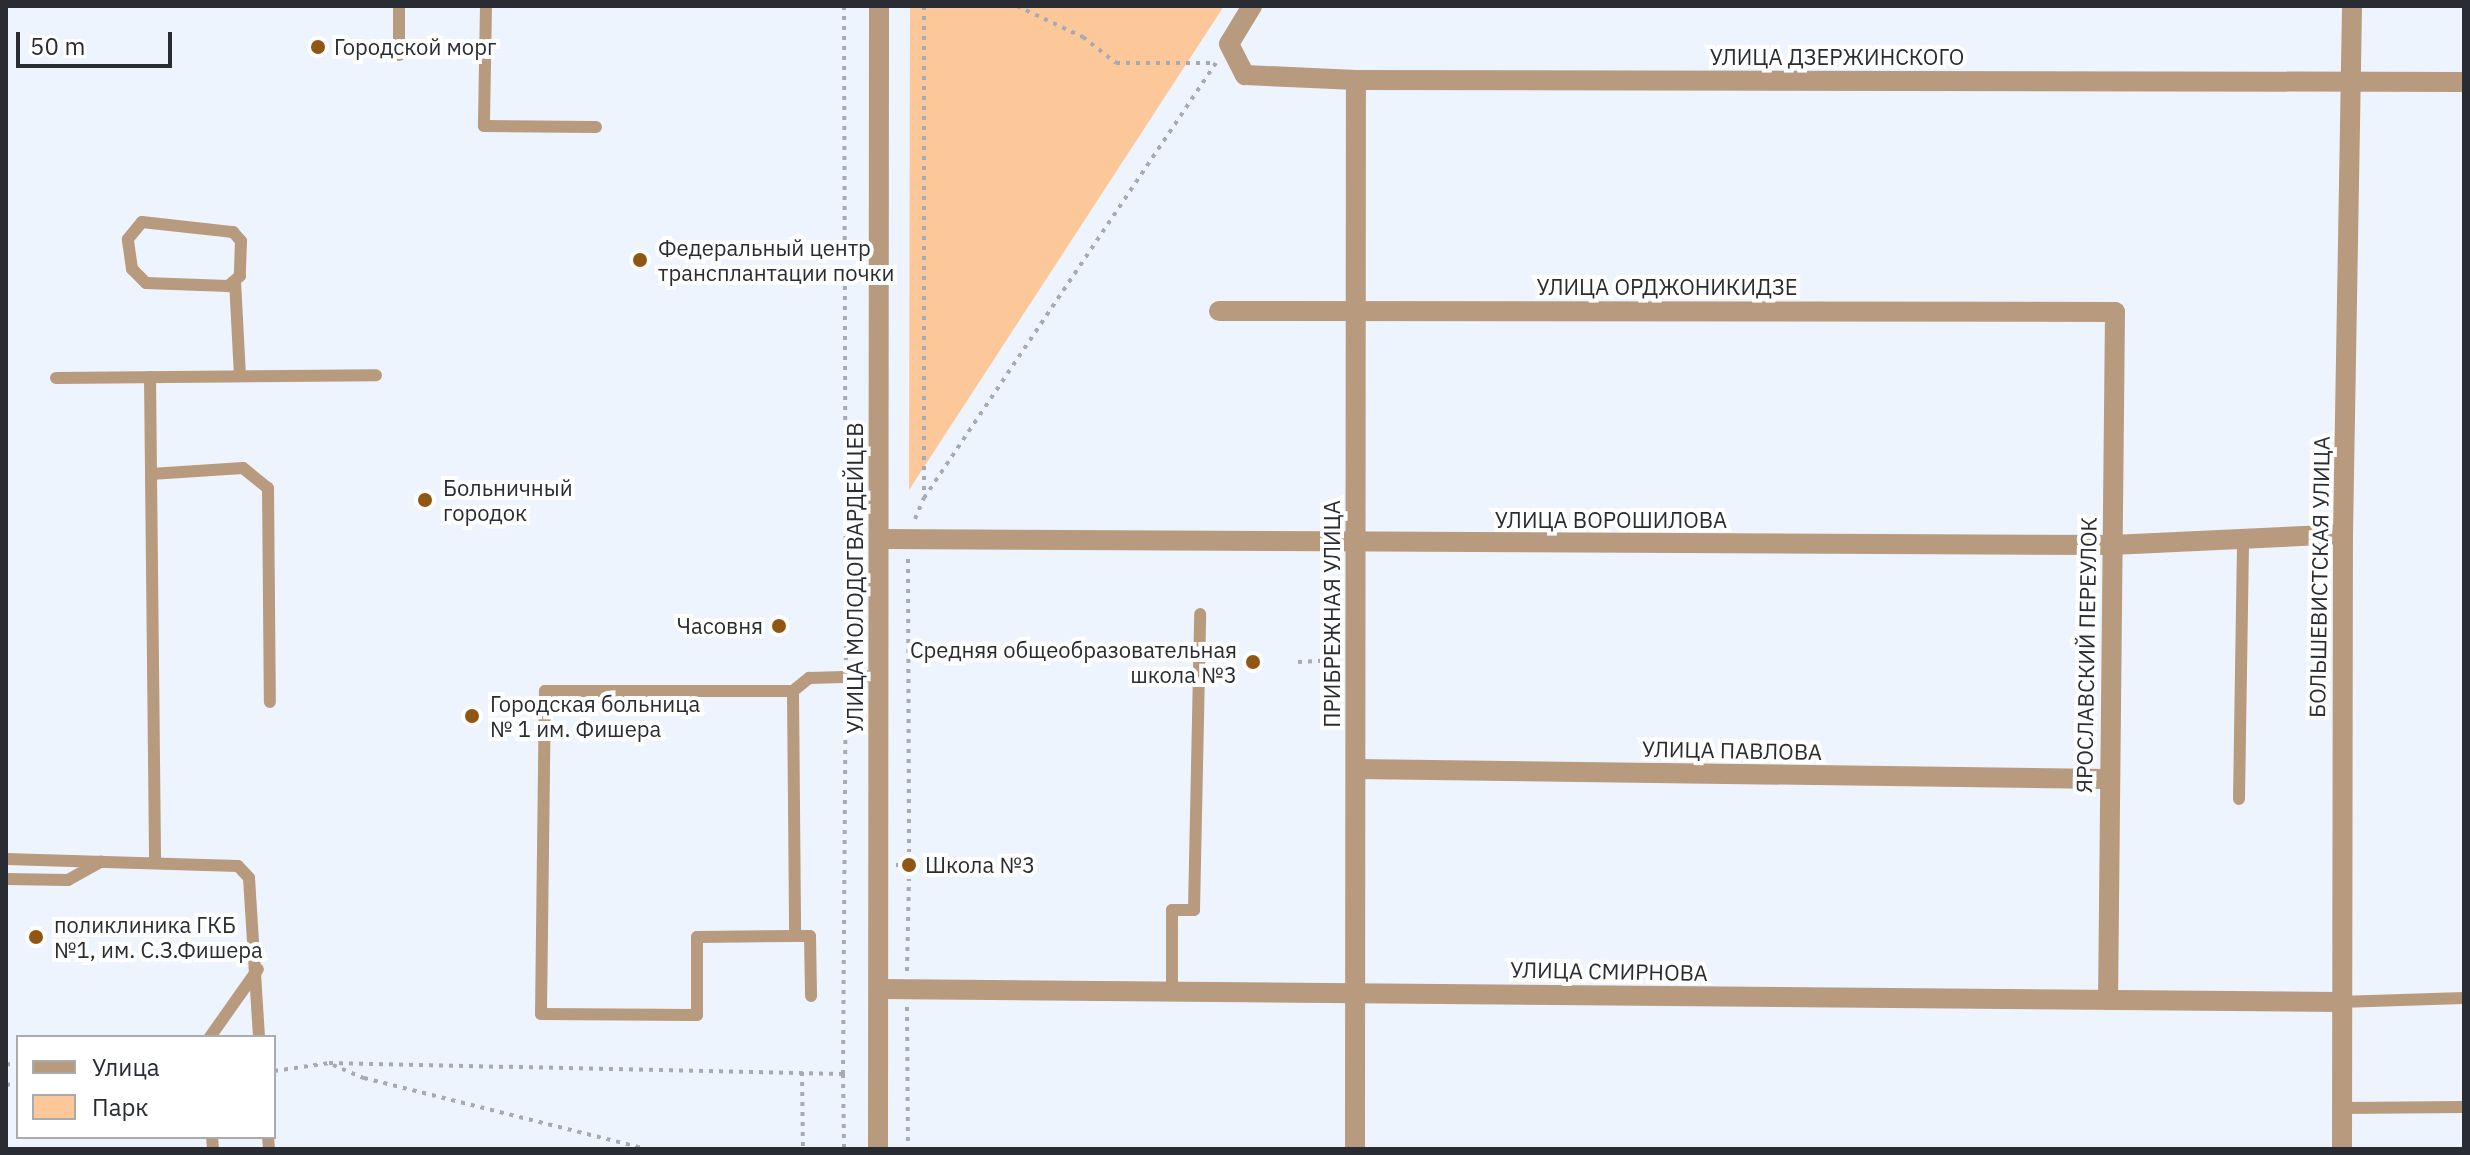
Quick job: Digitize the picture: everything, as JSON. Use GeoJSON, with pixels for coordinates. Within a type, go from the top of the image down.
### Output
{"type":"FeatureCollection","features":[{"type":"Feature","properties":{"kind":"street","name":"УЛИЦА МОЛОДОГВАРДЕЙЦЕВ"},"geometry":{"type":"LineString","coordinates":[[878,1149],[879,6]]}},
{"type":"Feature","properties":{"kind":"street"},"geometry":{"type":"LineString","coordinates":[[1229,44],[1252,6]]}},
{"type":"Feature","properties":{"kind":"street","name":"БОЛЬШЕВИСТСКАЯ УЛИЦА"},"geometry":{"type":"LineString","coordinates":[[2342,1149],[2339,1002],[2343,534],[2347,82],[2352,6]]}},
{"type":"Feature","properties":{"kind":"street","name":"УЛИЦА ДЗЕРЖИНСКОГО"},"geometry":{"type":"LineString","coordinates":[[1229,44],[1245,75],[1356,80],[2464,82]]}},
{"type":"Feature","properties":{"kind":"street","name":"ПРИБРЕЖНАЯ УЛИЦА"},"geometry":{"type":"LineString","coordinates":[[1355,1149],[1356,80]]}},
{"type":"Feature","properties":{"kind":"street","name":"УЛИЦА ОРДЖОНИКИДЗЕ"},"geometry":{"type":"LineString","coordinates":[[1219,311],[2115,312]]}},
{"type":"Feature","properties":{"kind":"street","name":"ЯРОСЛАВСКИЙ ПЕРЕУЛОК"},"geometry":{"type":"LineString","coordinates":[[2108,1000],[2107,779],[2115,312]]}},
{"type":"Feature","properties":{"kind":"street","name":"УЛИЦА ВОРОШИЛОВА"},"geometry":{"type":"LineString","coordinates":[[880,539],[1356,544],[2112,545],[2343,534]]}},
{"type":"Feature","properties":{"kind":"street","name":"УЛИЦА ПАВЛОВА"},"geometry":{"type":"LineString","coordinates":[[1356,769],[2107,779]]}},
{"type":"Feature","properties":{"kind":"street","name":"УЛИЦА СМИРНОВА"},"geometry":{"type":"LineString","coordinates":[[879,989],[2339,1002]]}},
{"type":"Feature","properties":{"kind":"lane"},"geometry":{"type":"LineString","coordinates":[[399,6],[399,55]]}},
{"type":"Feature","properties":{"kind":"lane"},"geometry":{"type":"LineString","coordinates":[[486,6],[484,126],[596,127]]}},
{"type":"Feature","properties":{"kind":"lane"},"geometry":{"type":"LineString","coordinates":[[235,281],[228,286],[146,283],[132,269],[128,239],[142,222],[225,229],[241,241],[240,276],[235,281],[240,376]]}},
{"type":"Feature","properties":{"kind":"lane"},"geometry":{"type":"LineString","coordinates":[[56,378],[376,375]]}},
{"type":"Feature","properties":{"kind":"lane"},"geometry":{"type":"LineString","coordinates":[[150,377],[155,861]]}},
{"type":"Feature","properties":{"kind":"lane"},"geometry":{"type":"LineString","coordinates":[[151,474],[243,468],[268,488],[270,702]]}},
{"type":"Feature","properties":{"kind":"lane"},"geometry":{"type":"LineString","coordinates":[[2239,799],[2243,539]]}},
{"type":"Feature","properties":{"kind":"lane"},"geometry":{"type":"LineString","coordinates":[[1172,993],[1172,910],[1194,910],[1200,614]]}},
{"type":"Feature","properties":{"kind":"lane"},"geometry":{"type":"LineString","coordinates":[[811,996],[810,936],[697,937],[697,1015],[541,1014],[545,691],[793,691],[809,678],[880,676]]}},
{"type":"Feature","properties":{"kind":"lane"},"geometry":{"type":"LineString","coordinates":[[793,691],[795,936]]}},
{"type":"Feature","properties":{"kind":"lane"},"geometry":{"type":"LineString","coordinates":[[6,859],[155,861],[238,866],[249,878],[258,969],[259,1035]]}},
{"type":"Feature","properties":{"kind":"lane"},"geometry":{"type":"LineString","coordinates":[[6,879],[68,880],[103,860]]}},
{"type":"Feature","properties":{"kind":"lane"},"geometry":{"type":"LineString","coordinates":[[211,1035],[258,969]]}},
{"type":"Feature","properties":{"kind":"lane"},"geometry":{"type":"LineString","coordinates":[[2339,1002],[2464,998]]}},
{"type":"Feature","properties":{"kind":"lane"},"geometry":{"type":"LineString","coordinates":[[2341,1108],[2464,1107]]}},
{"type":"Feature","properties":{"kind":"path"},"geometry":{"type":"LineString","coordinates":[[844,6],[847,449],[844,1149]]}},
{"type":"Feature","properties":{"kind":"path"},"geometry":{"type":"LineString","coordinates":[[924,6],[924,498]]}},
{"type":"Feature","properties":{"kind":"path"},"geometry":{"type":"LineString","coordinates":[[1017,6],[1083,37],[1116,63],[1216,63]]}},
{"type":"Feature","properties":{"kind":"path"},"geometry":{"type":"LineString","coordinates":[[909,852],[907,539],[924,498],[1229,44]]}},
{"type":"Feature","properties":{"kind":"path"},"geometry":{"type":"LineString","coordinates":[[847,449],[856,459],[856,492]]}},
{"type":"Feature","properties":{"kind":"path"},"geometry":{"type":"LineString","coordinates":[[847,555],[856,548],[855,524]]}},
{"type":"Feature","properties":{"kind":"path"},"geometry":{"type":"LineString","coordinates":[[1298,662],[1356,660]]}},
{"type":"Feature","properties":{"kind":"path"},"geometry":{"type":"LineString","coordinates":[[908,1149],[909,879]]}},
{"type":"Feature","properties":{"kind":"path"},"geometry":{"type":"LineString","coordinates":[[276,1071],[329,1063],[843,1074]]}},
{"type":"Feature","properties":{"kind":"path"},"geometry":{"type":"LineString","coordinates":[[329,1063],[364,1078],[647,1149]]}},
{"type":"Feature","properties":{"kind":"path"},"geometry":{"type":"LineString","coordinates":[[802,1072],[803,1149]]}},
{"type":"Feature","properties":{"kind":"green space"},"geometry":{"type":"Polygon","coordinates":[[[910,6],[1224,6],[909,490],[910,6]]]}},
{"type":"Feature","properties":{"kind":"place","name":"Городской морг"},"geometry":{"type":"Point","coordinates":[318,47]}},
{"type":"Feature","properties":{"kind":"place","name":"Федеральный центр трансплантации почки"},"geometry":{"type":"Point","coordinates":[640,260]}},
{"type":"Feature","properties":{"kind":"place","name":"Больничный городок"},"geometry":{"type":"Point","coordinates":[425,500]}},
{"type":"Feature","properties":{"kind":"place","name":"Часовня"},"geometry":{"type":"Point","coordinates":[779,626]}},
{"type":"Feature","properties":{"kind":"place","name":"Средняя общеобразовательная школа №3"},"geometry":{"type":"Point","coordinates":[1253,662]}},
{"type":"Feature","properties":{"kind":"place","name":"Городская больница № 1 им. Фишера"},"geometry":{"type":"Point","coordinates":[472,716]}},
{"type":"Feature","properties":{"kind":"place","name":"Школа №3"},"geometry":{"type":"Point","coordinates":[909,865]}},
{"type":"Feature","properties":{"kind":"place","name":"поликлиника ГКБ №1, им. С.З.Фишера"},"geometry":{"type":"Point","coordinates":[36,937]}}]}
